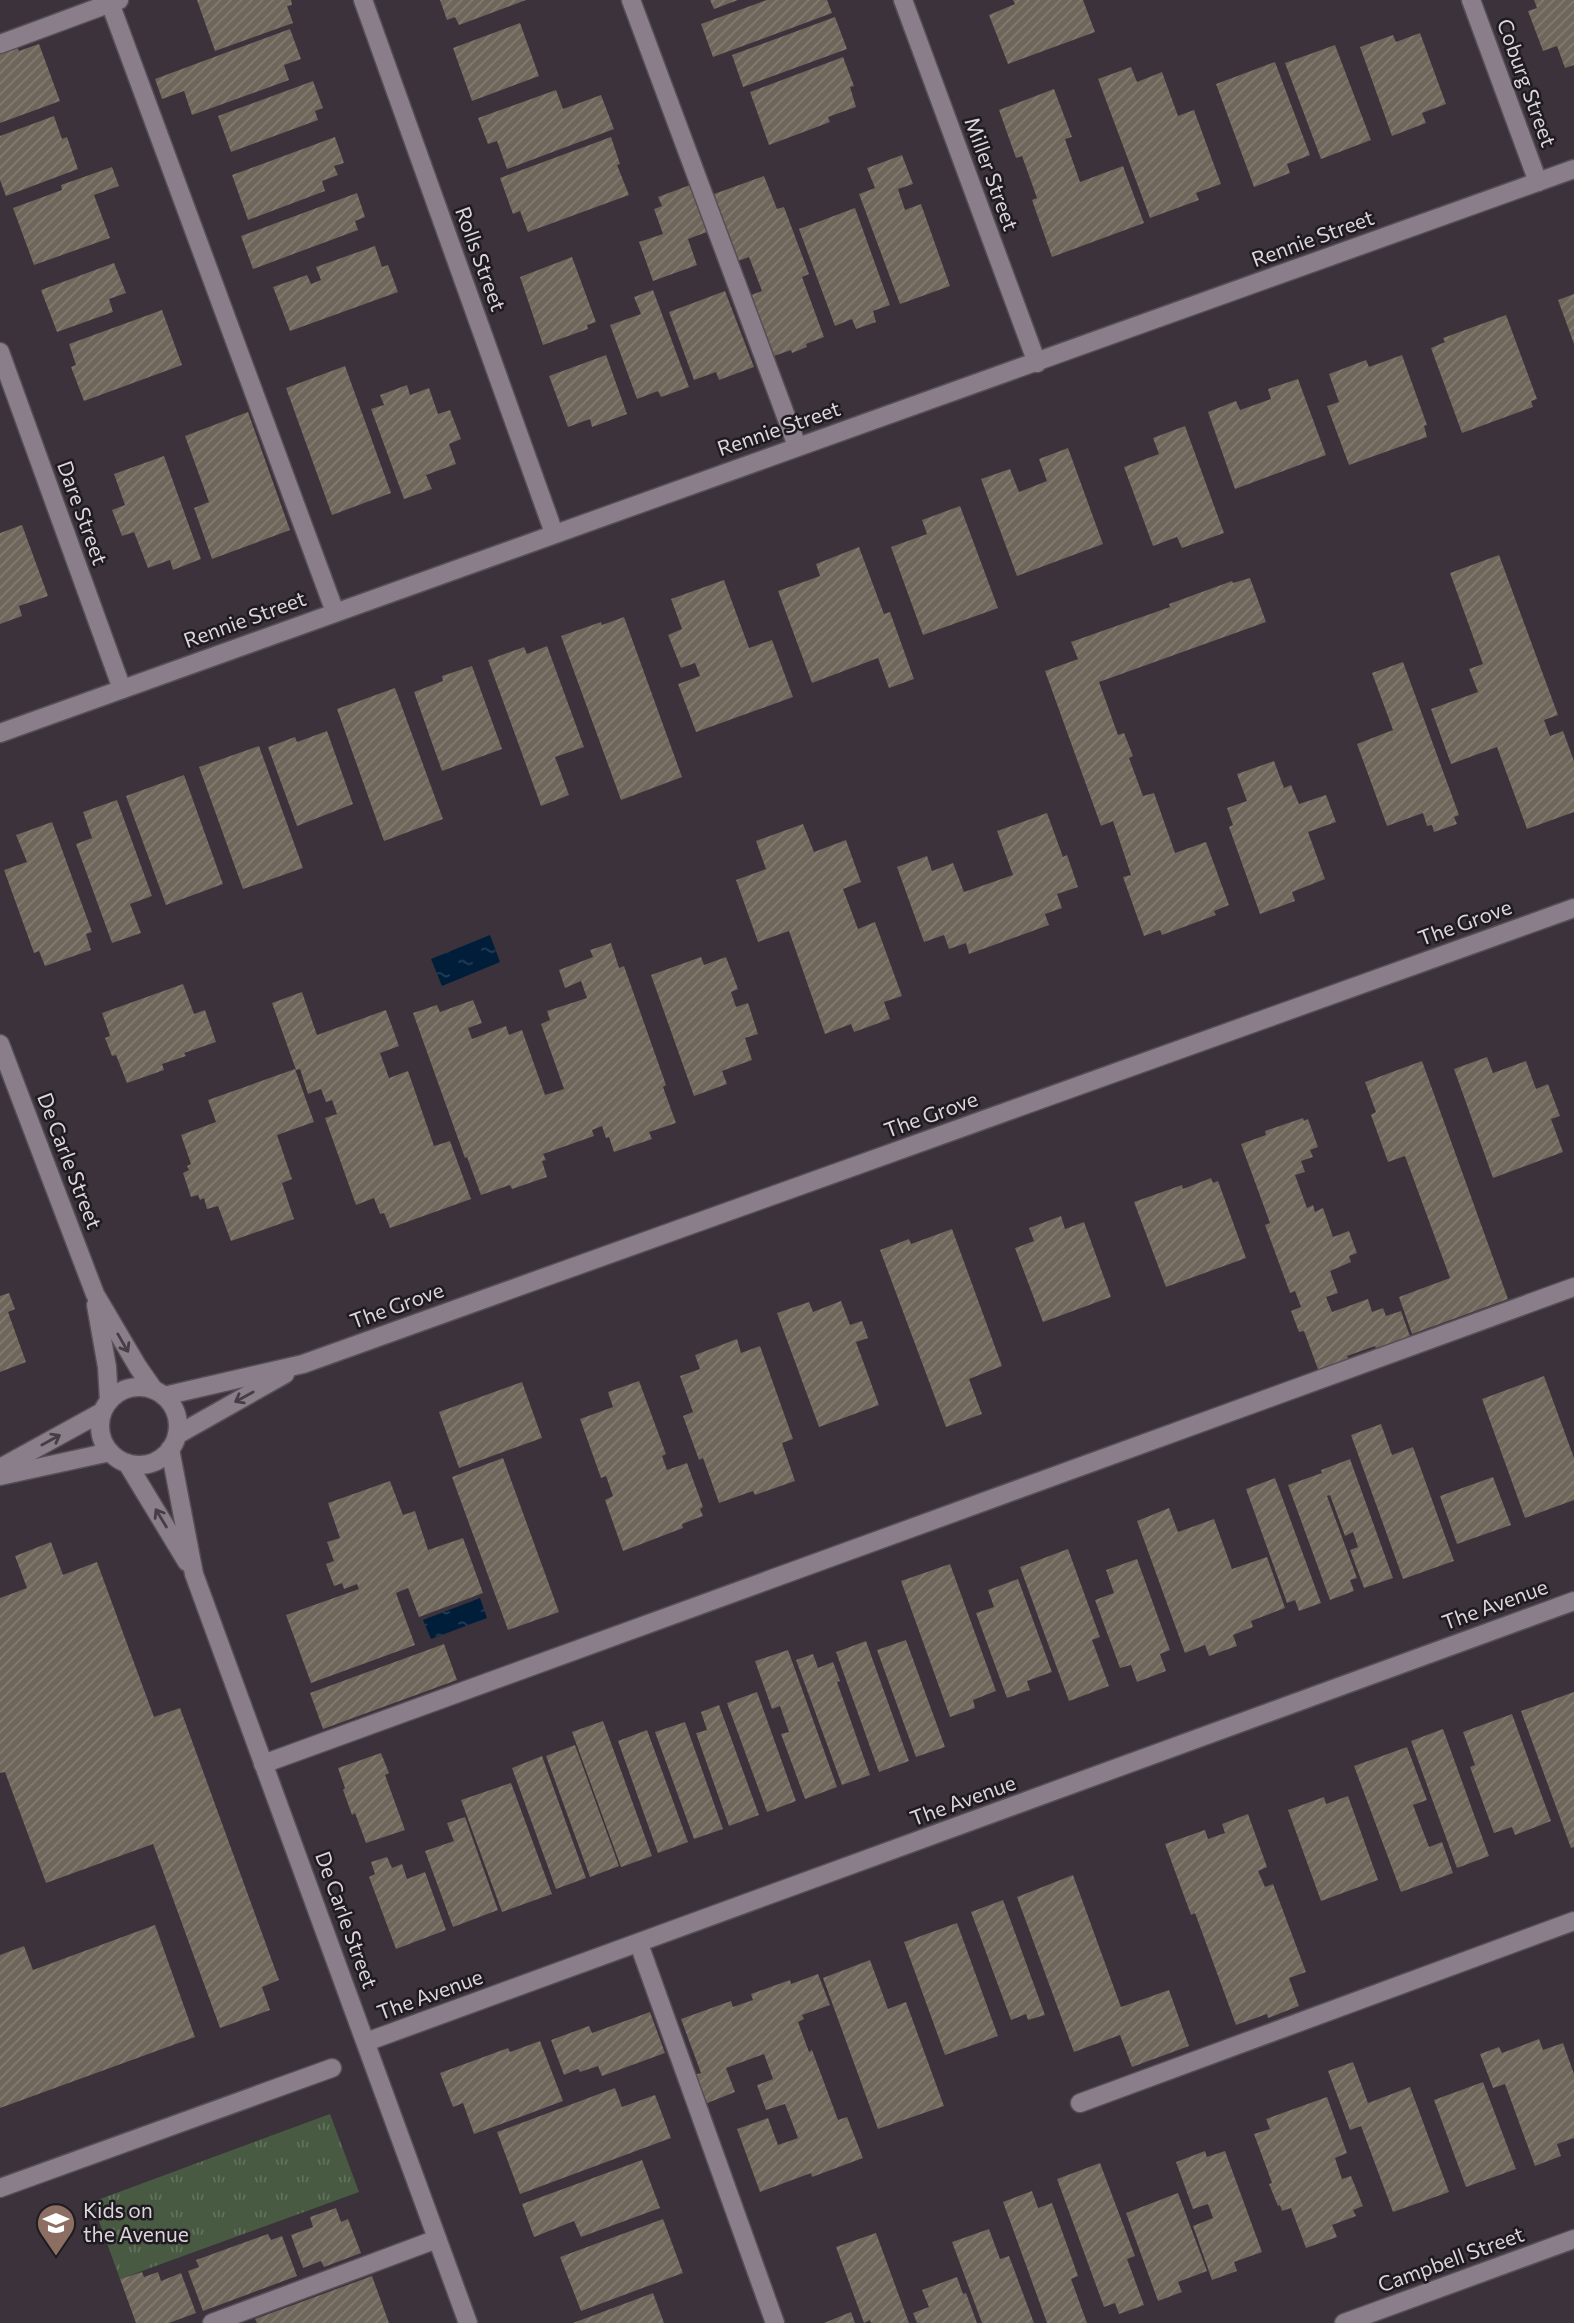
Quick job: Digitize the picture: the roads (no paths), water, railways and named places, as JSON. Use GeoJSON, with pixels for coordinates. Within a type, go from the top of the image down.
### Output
{"type":"FeatureCollection","features":[{"type":"Feature","properties":{"kind":"street","name":"Rolls Street"},"geometry":{"type":"LineString","coordinates":[[363,0],[554,534]]}},
{"type":"Feature","properties":{"kind":"street"},"geometry":{"type":"LineString","coordinates":[[631,0],[797,446]]}},
{"type":"Feature","properties":{"kind":"street","name":"Miller Street"},"geometry":{"type":"LineString","coordinates":[[903,0],[1037,363]]}},
{"type":"Feature","properties":{"kind":"street","name":"Coburg Street"},"geometry":{"type":"LineString","coordinates":[[1471,0],[1538,182]]}},
{"type":"Feature","properties":{"kind":"street"},"geometry":{"type":"LineString","coordinates":[[0,44],[114,2],[335,612]]}},
{"type":"Feature","properties":{"kind":"street","name":"Rennie Street"},"geometry":{"type":"LineString","coordinates":[[0,733],[1574,169]]}},
{"type":"Feature","properties":{"kind":"street","name":"Dare Street"},"geometry":{"type":"LineString","coordinates":[[0,352],[122,689]]}},
{"type":"Feature","properties":{"kind":"street","name":"The Grove"},"geometry":{"type":"LineString","coordinates":[[159,1393],[303,1364],[1574,908]]}},
{"type":"Feature","properties":{"kind":"street","name":"De Carle Street"},"geometry":{"type":"LineString","coordinates":[[0,1044],[95,1294],[138,1367],[159,1393]]}},
{"type":"Feature","properties":{"kind":"street"},"geometry":{"type":"LineString","coordinates":[[263,1763],[1574,1287]]}},
{"type":"Feature","properties":{"kind":"street","name":"De Carle Street"},"geometry":{"type":"LineString","coordinates":[[95,1294],[107,1367],[105,1407]]}},
{"type":"Feature","properties":{"kind":"street","name":"The Grove"},"geometry":{"type":"LineString","coordinates":[[174,1442],[303,1364]]}},
{"type":"Feature","properties":{"kind":"street"},"geometry":{"type":"LineString","coordinates":[[0,1468],[105,1407],[118,1393],[130,1388],[142,1387],[159,1393],[171,1404],[176,1414],[174,1442],[162,1458],[151,1463],[127,1463],[110,1452],[100,1434],[105,1407]]}},
{"type":"Feature","properties":{"kind":"street","name":"De Carle Street"},"geometry":{"type":"LineString","coordinates":[[174,1442],[194,1574]]}},
{"type":"Feature","properties":{"kind":"street"},"geometry":{"type":"LineString","coordinates":[[0,1476],[110,1452]]}},
{"type":"Feature","properties":{"kind":"street","name":"De Carle Street"},"geometry":{"type":"LineString","coordinates":[[127,1463],[194,1574],[468,2323]]}},
{"type":"Feature","properties":{"kind":"street","name":"The Avenue"},"geometry":{"type":"LineString","coordinates":[[366,2042],[1574,1601]]}},
{"type":"Feature","properties":{"kind":"street"},"geometry":{"type":"LineString","coordinates":[[1080,2103],[1574,1921]]}},
{"type":"Feature","properties":{"kind":"street"},"geometry":{"type":"LineString","coordinates":[[639,1944],[775,2323]]}},
{"type":"Feature","properties":{"kind":"street"},"geometry":{"type":"LineString","coordinates":[[0,2188],[332,2068]]}},
{"type":"Feature","properties":{"kind":"street"},"geometry":{"type":"LineString","coordinates":[[212,2323],[437,2239]]}},
{"type":"Feature","properties":{"kind":"street","name":"Campbell Street"},"geometry":{"type":"LineString","coordinates":[[1344,2323],[1574,2239]]}},
{"type":"Feature","properties":{"kind":"water"},"geometry":{"type":"Polygon","coordinates":[[[490,935],[500,962],[442,986],[431,959],[490,935]]]}},
{"type":"Feature","properties":{"kind":"water"},"geometry":{"type":"Polygon","coordinates":[[[480,1598],[487,1618],[431,1639],[423,1620],[480,1598]]]}},
{"type":"Feature","properties":{"kind":"place","name":"Kids on the Avenue"},"geometry":{"type":"Point","coordinates":[56,2257]}}]}
